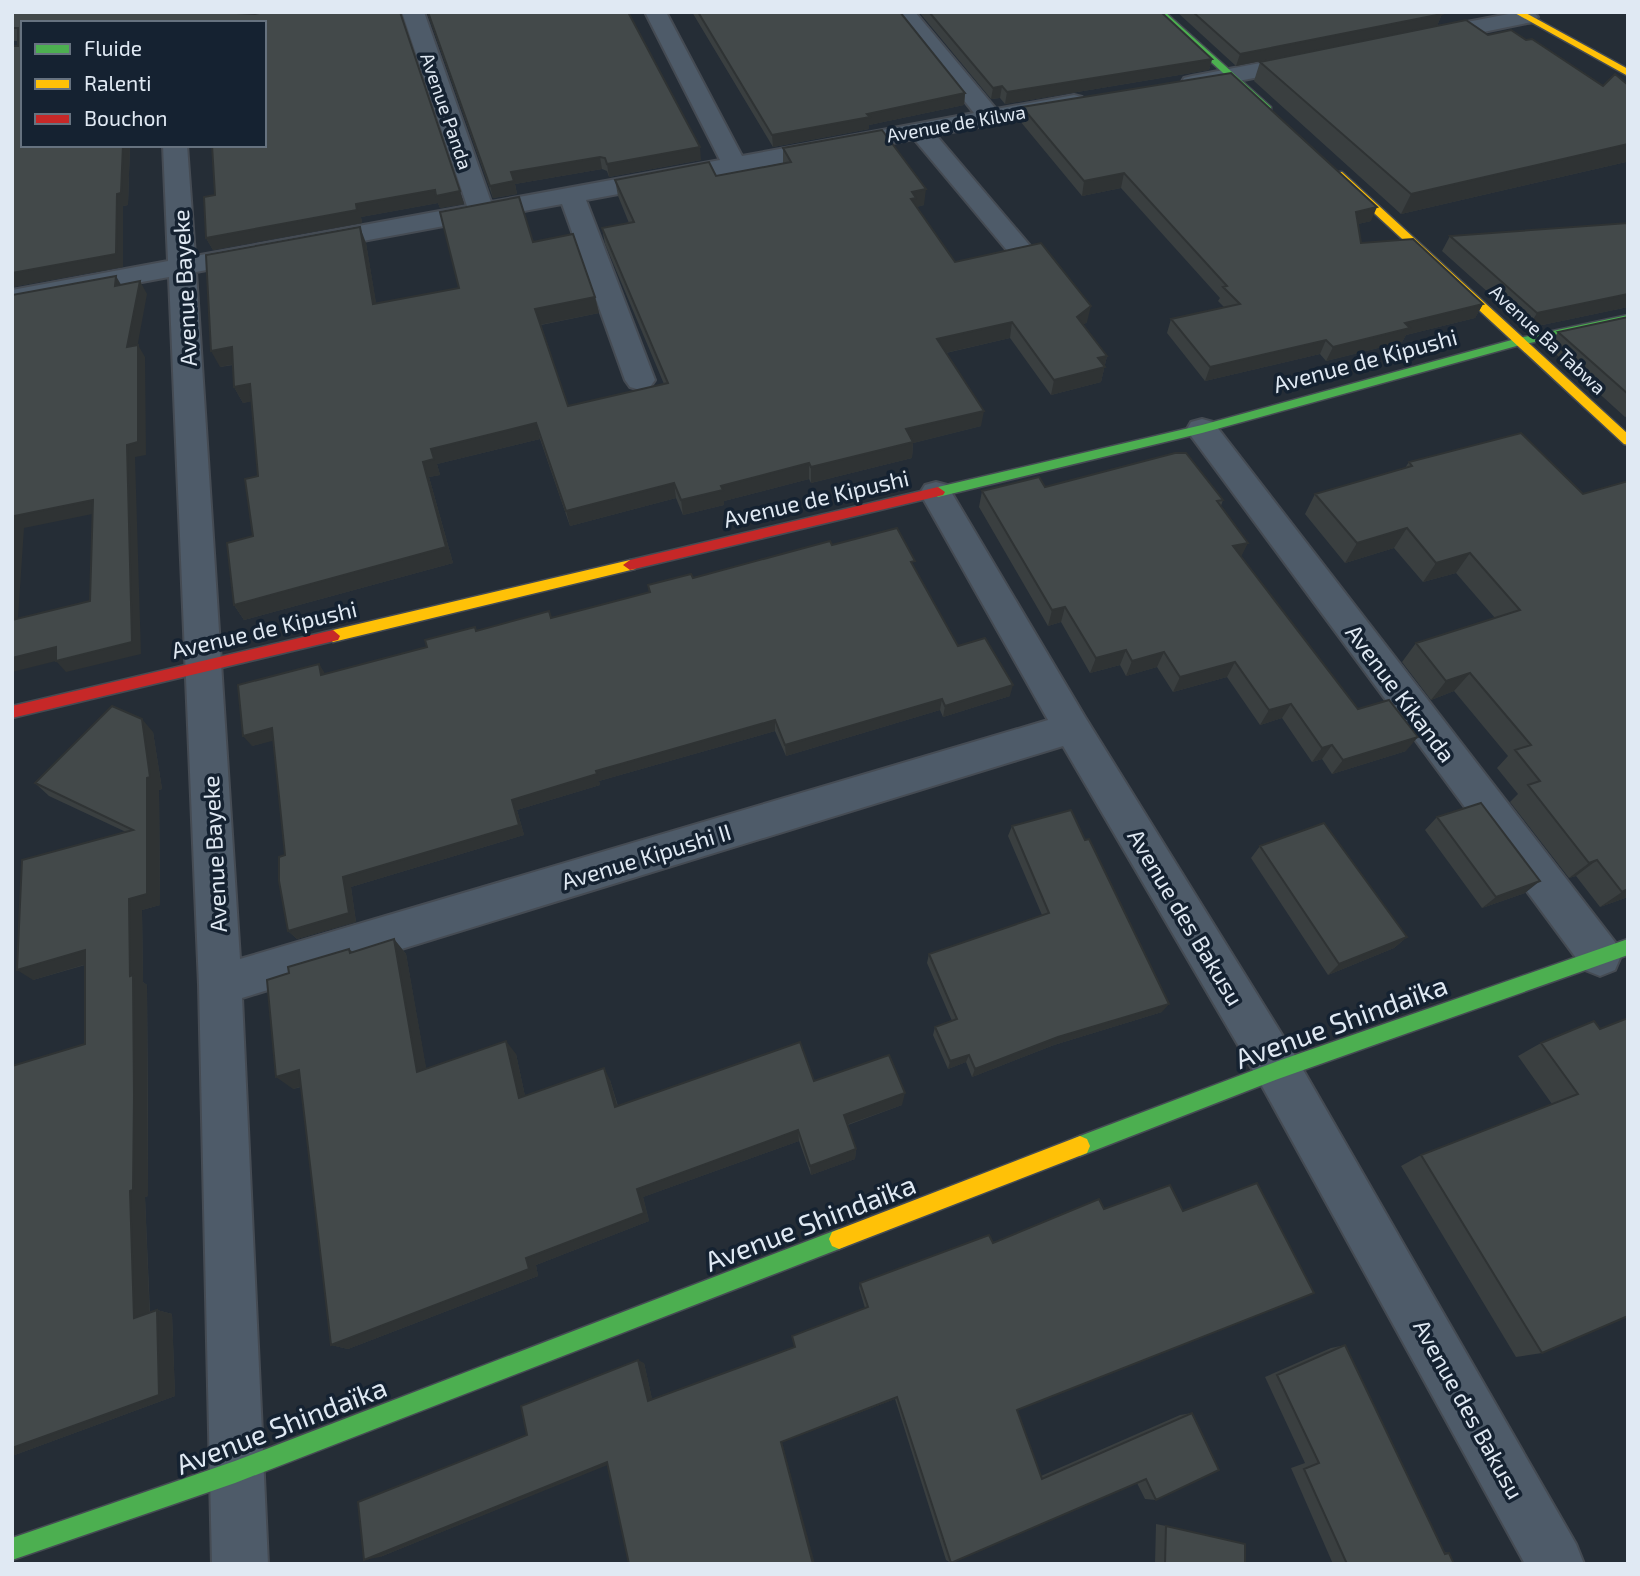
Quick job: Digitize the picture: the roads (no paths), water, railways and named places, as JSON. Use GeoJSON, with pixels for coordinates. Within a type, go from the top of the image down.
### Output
{"type":"FeatureCollection","features":[{"type":"Feature","properties":{"kind":"street","name":"Avenue Panda"},"geometry":{"type":"LineString","coordinates":[[414,12],[481,210]]}},
{"type":"Feature","properties":{"kind":"street"},"geometry":{"type":"LineString","coordinates":[[655,12],[734,163]]}},
{"type":"Feature","properties":{"kind":"street"},"geometry":{"type":"LineString","coordinates":[[904,12],[989,116]]}},
{"type":"Feature","properties":{"kind":"street"},"geometry":{"type":"LineString","coordinates":[[1160,12],[1284,123]]}},
{"type":"Feature","properties":{"kind":"street"},"geometry":{"type":"LineString","coordinates":[[1398,43],[1522,14],[1628,73]]}},
{"type":"Feature","properties":{"kind":"street"},"geometry":{"type":"LineString","coordinates":[[1165,87],[1329,57]]}},
{"type":"Feature","properties":{"kind":"street","name":"Avenue de Kilwa"},"geometry":{"type":"LineString","coordinates":[[12,298],[1097,98]]}},
{"type":"Feature","properties":{"kind":"street"},"geometry":{"type":"LineString","coordinates":[[918,129],[1018,248]]}},
{"type":"Feature","properties":{"kind":"street","name":"Avenue Bayeke"},"geometry":{"type":"LineString","coordinates":[[175,147],[220,985],[240,1564]]}},
{"type":"Feature","properties":{"kind":"street","name":"Avenue Ba Tabwa"},"geometry":{"type":"LineString","coordinates":[[1325,161],[1628,441]]}},
{"type":"Feature","properties":{"kind":"street"},"geometry":{"type":"LineString","coordinates":[[571,194],[640,380]]}},
{"type":"Feature","properties":{"kind":"street","name":"Avenue de Kipushi"},"geometry":{"type":"LineString","coordinates":[[12,712],[1202,429],[1519,342],[1628,317]]}},
{"type":"Feature","properties":{"kind":"street","name":"Avenue Kikanda"},"geometry":{"type":"LineString","coordinates":[[1202,429],[1614,952]]}},
{"type":"Feature","properties":{"kind":"street","name":"Avenue des Bakusu"},"geometry":{"type":"LineString","coordinates":[[936,493],[1072,728],[1278,1070],[1556,1564]]}},
{"type":"Feature","properties":{"kind":"street","name":"Avenue Kipushi II"},"geometry":{"type":"LineString","coordinates":[[220,985],[1072,728]]}},
{"type":"Feature","properties":{"kind":"street","name":"Avenue Shindaïka"},"geometry":{"type":"LineString","coordinates":[[12,1549],[235,1472],[1278,1070],[1614,952]]}}]}
